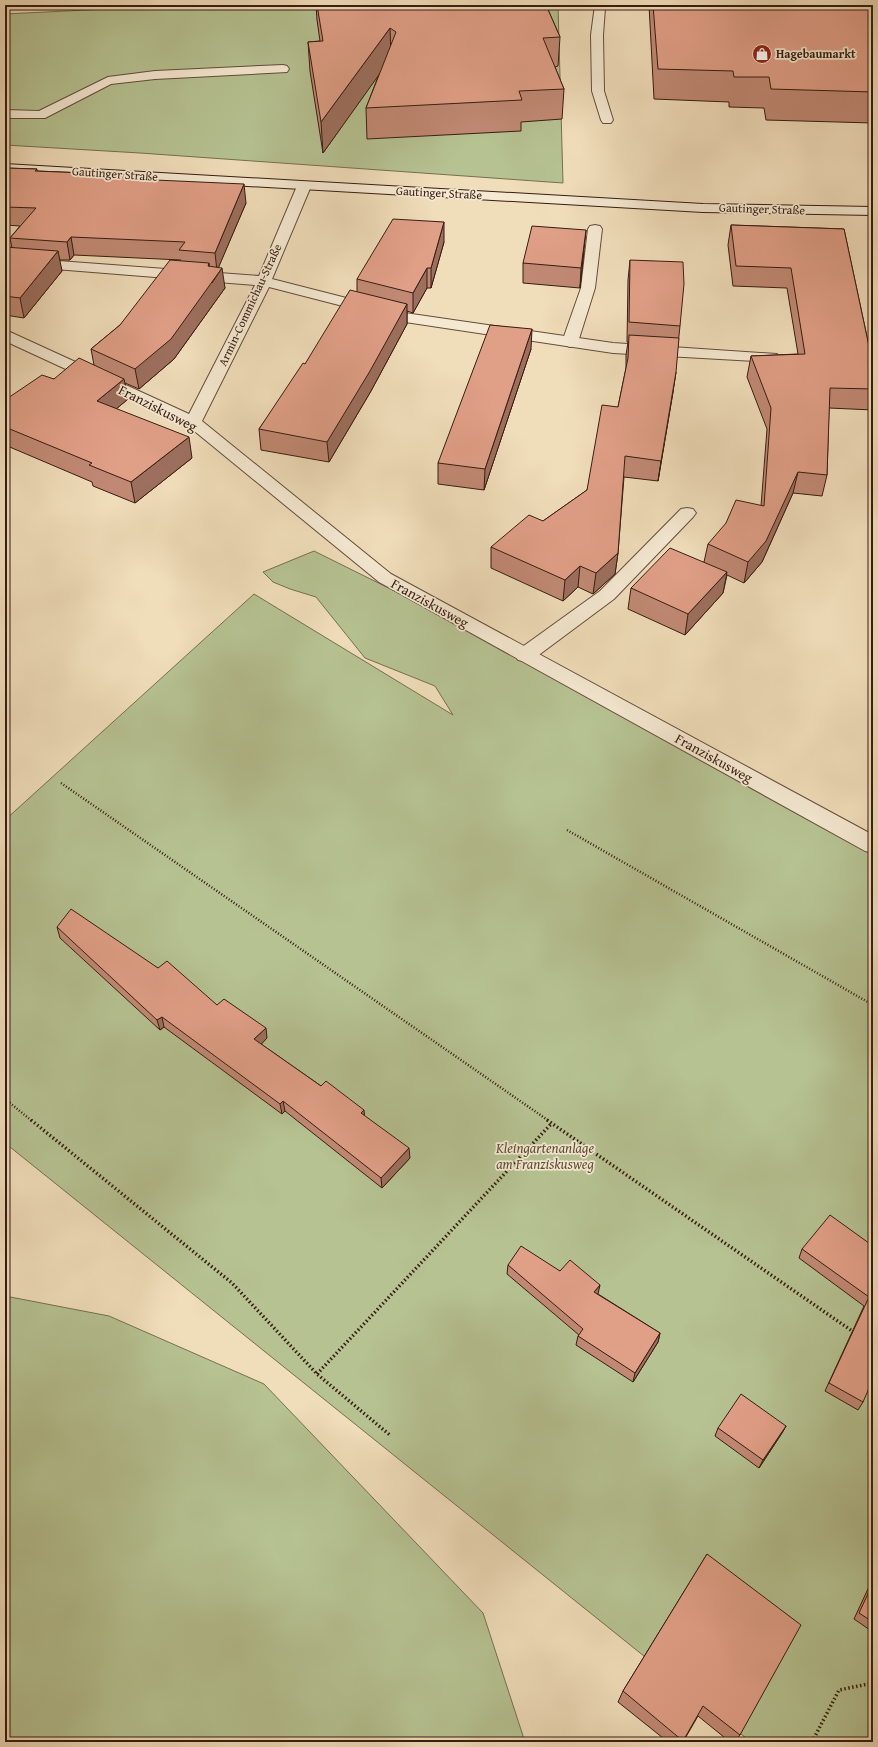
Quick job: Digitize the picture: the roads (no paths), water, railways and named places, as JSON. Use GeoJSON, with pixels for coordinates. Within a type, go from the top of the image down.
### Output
{"type":"FeatureCollection","features":[{"type":"Feature","properties":{"kind":"street"},"geometry":{"type":"LineString","coordinates":[[601,5],[599,7],[597,34],[598,92],[607,120]]}},
{"type":"Feature","properties":{"kind":"street"},"geometry":{"type":"LineString","coordinates":[[5,114],[41,115],[108,81],[155,75],[284,69]]}},
{"type":"Feature","properties":{"kind":"street","name":"Gautinger Straße"},"geometry":{"type":"LineString","coordinates":[[5,168],[703,208],[873,211]]}},
{"type":"Feature","properties":{"kind":"street","name":"Armin-Commichau-Straße"},"geometry":{"type":"LineString","coordinates":[[193,422],[264,280],[304,186]]}},
{"type":"Feature","properties":{"kind":"street"},"geometry":{"type":"LineString","coordinates":[[570,342],[588,288],[595,230]]}},
{"type":"Feature","properties":{"kind":"street"},"geometry":{"type":"LineString","coordinates":[[5,261],[264,280],[405,318],[613,348],[771,357]]}},
{"type":"Feature","properties":{"kind":"street","name":"Franziskusweg"},"geometry":{"type":"LineString","coordinates":[[5,335],[193,422],[385,578],[873,845]]}},
{"type":"Feature","properties":{"kind":"street"},"geometry":{"type":"LineString","coordinates":[[525,655],[607,595],[687,513]]}},
{"type":"Feature","properties":{"kind":"railway"},"geometry":{"type":"LineString","coordinates":[[5,6],[35,5]]}},
{"type":"Feature","properties":{"kind":"place","name":"Hagebaumarkt"},"geometry":{"type":"Point","coordinates":[762,54]}},
{"type":"Feature","properties":{"kind":"park label","name":"Kleingartenanlage am Franziskusweg"},"geometry":{"type":"Point","coordinates":[545,1156]}}]}
